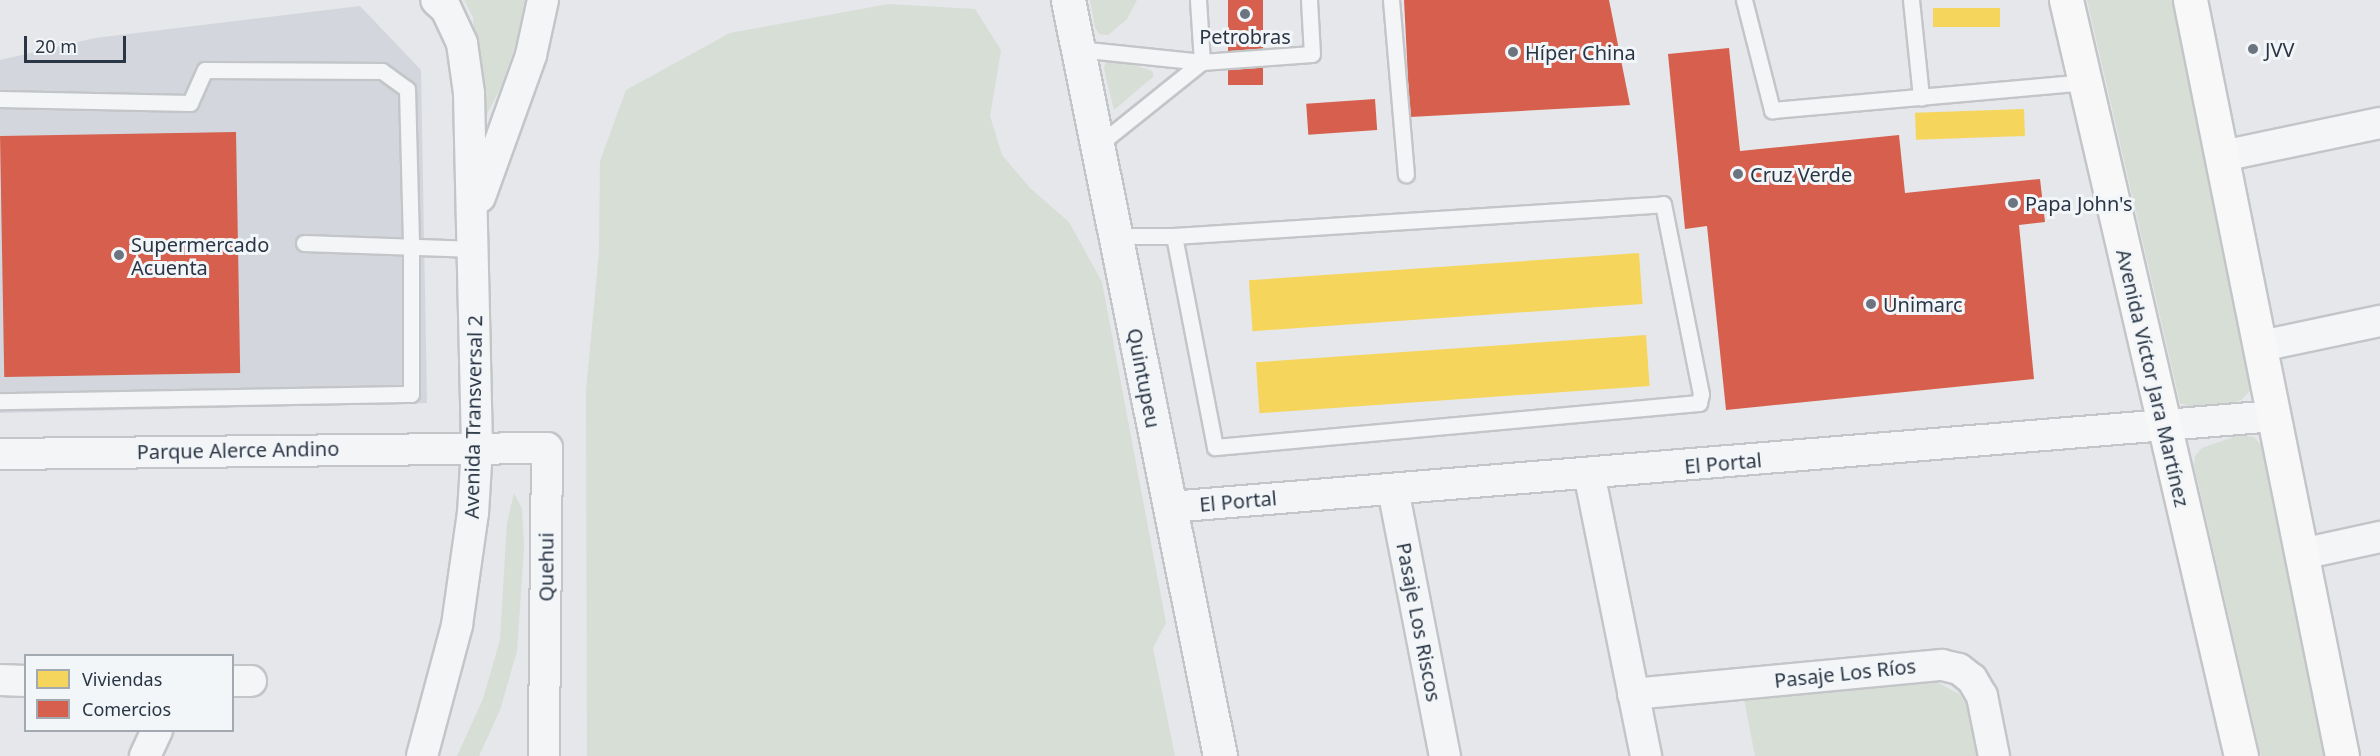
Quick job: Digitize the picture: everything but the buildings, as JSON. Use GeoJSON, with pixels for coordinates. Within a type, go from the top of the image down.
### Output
{"type":"FeatureCollection","features":[{"type":"Feature","properties":{"kind":"main road","name":"Avenida Víctor Jara Martínez"},"geometry":{"type":"LineString","coordinates":[[2066,0],[2241,756]]}},
{"type":"Feature","properties":{"kind":"main road"},"geometry":{"type":"LineString","coordinates":[[2190,0],[2342,756]]}},
{"type":"Feature","properties":{"kind":"street","name":"Avenida Transversal 2"},"geometry":{"type":"LineString","coordinates":[[422,756],[457,625],[473,513],[477,447],[475,249],[466,64],[455,25],[436,0]]}},
{"type":"Feature","properties":{"kind":"street","name":"Avenida Transversal 2"},"geometry":{"type":"LineString","coordinates":[[474,217],[531,55],[543,0]]}},
{"type":"Feature","properties":{"kind":"street","name":"Quintupeu"},"geometry":{"type":"LineString","coordinates":[[1068,0],[1220,756]]}},
{"type":"Feature","properties":{"kind":"street"},"geometry":{"type":"LineString","coordinates":[[2222,156],[2380,123]]}},
{"type":"Feature","properties":{"kind":"street"},"geometry":{"type":"LineString","coordinates":[[2261,346],[2380,321]]}},
{"type":"Feature","properties":{"kind":"street","name":"El Portal"},"geometry":{"type":"LineString","coordinates":[[1170,507],[2165,427],[2275,416]]}},
{"type":"Feature","properties":{"kind":"street","name":"Parque Alerce Andino"},"geometry":{"type":"LineString","coordinates":[[0,454],[477,447]]}},
{"type":"Feature","properties":{"kind":"street","name":"Quehui"},"geometry":{"type":"LineString","coordinates":[[477,447],[547,448],[544,756]]}},
{"type":"Feature","properties":{"kind":"street"},"geometry":{"type":"LineString","coordinates":[[1589,473],[1646,756]]}},
{"type":"Feature","properties":{"kind":"street","name":"Pasaje Los Riscos"},"geometry":{"type":"LineString","coordinates":[[1393,489],[1445,756]]}},
{"type":"Feature","properties":{"kind":"street"},"geometry":{"type":"LineString","coordinates":[[2302,554],[2380,537]]}},
{"type":"Feature","properties":{"kind":"street","name":"Pasaje Los Ríos"},"geometry":{"type":"LineString","coordinates":[[1633,694],[1942,665],[1959,669],[1972,679],[1982,696],[1994,756]]}},
{"type":"Feature","properties":{"kind":"street"},"geometry":{"type":"LineString","coordinates":[[0,680],[24,681]]}},
{"type":"Feature","properties":{"kind":"street"},"geometry":{"type":"LineString","coordinates":[[145,756],[155,732]]}},
{"type":"Feature","properties":{"kind":"lane"},"geometry":{"type":"LineString","coordinates":[[1198,0],[1202,62]]}},
{"type":"Feature","properties":{"kind":"lane"},"geometry":{"type":"LineString","coordinates":[[1078,49],[1202,62],[1312,54],[1309,0]]}},
{"type":"Feature","properties":{"kind":"lane"},"geometry":{"type":"LineString","coordinates":[[1391,0],[1407,174]]}},
{"type":"Feature","properties":{"kind":"lane"},"geometry":{"type":"LineString","coordinates":[[1744,0],[1772,110],[2085,82]]}},
{"type":"Feature","properties":{"kind":"lane"},"geometry":{"type":"LineString","coordinates":[[1911,0],[1921,97]]}},
{"type":"Feature","properties":{"kind":"lane"},"geometry":{"type":"LineString","coordinates":[[1097,146],[1202,62]]}},
{"type":"Feature","properties":{"kind":"lane"},"geometry":{"type":"LineString","coordinates":[[0,99],[190,103],[205,70],[382,71],[407,89],[411,244],[411,394],[0,401]]}},
{"type":"Feature","properties":{"kind":"lane"},"geometry":{"type":"LineString","coordinates":[[1115,236],[1174,236],[1663,204],[1701,394],[1699,403],[1215,447],[1174,236]]}},
{"type":"Feature","properties":{"kind":"lane"},"geometry":{"type":"LineString","coordinates":[[304,243],[411,244],[475,249]]}},
{"type":"Feature","properties":{"kind":"shaded area"},"geometry":{"type":"Polygon","coordinates":[[[464,0],[531,0],[500,89],[486,116],[479,88],[473,17],[464,0]]]}},
{"type":"Feature","properties":{"kind":"shaded area"},"geometry":{"type":"Polygon","coordinates":[[[1090,0],[1137,0],[1127,19],[1108,35],[1099,34],[1095,27],[1090,0]]]}},
{"type":"Feature","properties":{"kind":"shaded area"},"geometry":{"type":"Polygon","coordinates":[[[2087,0],[2172,0],[2252,389],[2241,400],[2198,410],[2180,403],[2087,0]]]}},
{"type":"Feature","properties":{"kind":"shaded area"},"geometry":{"type":"Polygon","coordinates":[[[888,4],[975,9],[1001,50],[990,116],[1002,155],[1030,188],[1069,222],[1102,282],[1166,623],[1153,648],[1175,756],[587,756],[586,391],[599,252],[600,161],[626,90],[730,33],[888,4]]]}},
{"type":"Feature","properties":{"kind":"shaded area"},"geometry":{"type":"Polygon","coordinates":[[[360,6],[421,70],[427,403],[0,413],[0,60],[95,38],[360,6]]]}},
{"type":"Feature","properties":{"kind":"shaded area"},"geometry":{"type":"Polygon","coordinates":[[[1114,58],[1152,71],[1154,76],[1114,110],[1104,69],[1106,60],[1114,58]]]}},
{"type":"Feature","properties":{"kind":"shaded area"},"geometry":{"type":"Polygon","coordinates":[[[2239,435],[2254,437],[2264,448],[2327,756],[2261,756],[2194,465],[2195,456],[2202,448],[2239,435]]]}},
{"type":"Feature","properties":{"kind":"shaded area"},"geometry":{"type":"Polygon","coordinates":[[[514,493],[522,509],[524,547],[517,651],[500,710],[479,756],[457,756],[483,699],[500,640],[507,523],[514,493]]]}},
{"type":"Feature","properties":{"kind":"shaded area"},"geometry":{"type":"Polygon","coordinates":[[[1918,679],[1933,680],[1959,694],[1967,706],[1977,756],[1755,756],[1744,699],[1918,679]]]}},
{"type":"Feature","properties":{"kind":"place","name":"Petrobras"},"geometry":{"type":"Point","coordinates":[1245,14]}},
{"type":"Feature","properties":{"kind":"place","name":"JVV"},"geometry":{"type":"Point","coordinates":[2253,49]}},
{"type":"Feature","properties":{"kind":"place","name":"Híper China"},"geometry":{"type":"Point","coordinates":[1513,52]}},
{"type":"Feature","properties":{"kind":"place","name":"Cruz Verde"},"geometry":{"type":"Point","coordinates":[1738,174]}},
{"type":"Feature","properties":{"kind":"place","name":"Papa John's"},"geometry":{"type":"Point","coordinates":[2013,203]}},
{"type":"Feature","properties":{"kind":"place","name":"Supermercado Acuenta"},"geometry":{"type":"Point","coordinates":[119,255]}},
{"type":"Feature","properties":{"kind":"place","name":"Unimarc"},"geometry":{"type":"Point","coordinates":[1871,304]}}]}
